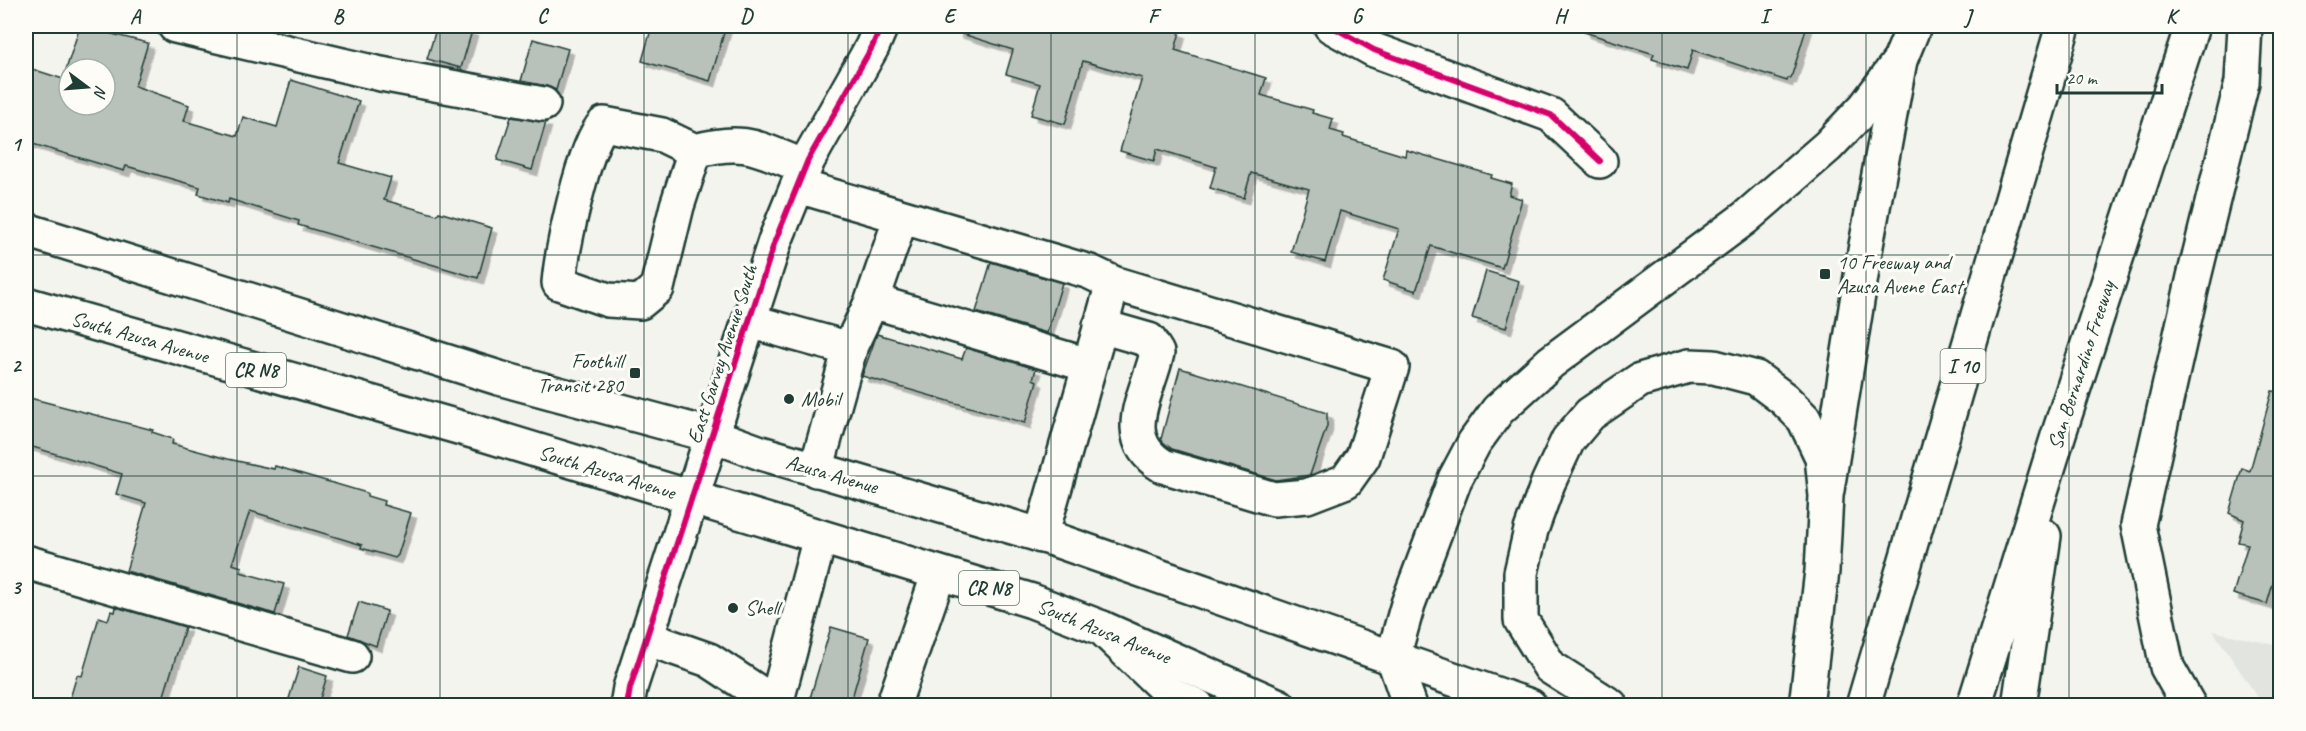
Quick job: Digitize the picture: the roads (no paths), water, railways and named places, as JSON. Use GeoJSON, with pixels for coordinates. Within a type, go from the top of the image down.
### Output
{"type":"FeatureCollection","features":[{"type":"Feature","properties":{"kind":"main road"},"geometry":{"type":"LineString","coordinates":[[175,26],[381,74],[543,104]]}},
{"type":"Feature","properties":{"kind":"main road","name":"East Garvey Avenue South"},"geometry":{"type":"LineString","coordinates":[[627,705],[645,638],[690,498],[714,436],[723,396],[775,241],[801,176],[872,47],[881,26]]}},
{"type":"Feature","properties":{"kind":"main road"},"geometry":{"type":"LineString","coordinates":[[1330,26],[1374,50],[1551,115],[1600,161]]}},
{"type":"Feature","properties":{"kind":"main road"},"geometry":{"type":"LineString","coordinates":[[1806,705],[1822,571],[1826,496],[1863,262],[1900,60],[1914,26]]}},
{"type":"Feature","properties":{"kind":"main road","name":"I 10"},"geometry":{"type":"LineString","coordinates":[[1863,705],[2063,26]]}},
{"type":"Feature","properties":{"kind":"main road","name":"San Bernardino Freeway"},"geometry":{"type":"LineString","coordinates":[[1974,705],[2059,433],[2192,26]]}},
{"type":"Feature","properties":{"kind":"main road"},"geometry":{"type":"LineString","coordinates":[[2189,705],[2167,667],[2138,525],[2194,277],[2242,82],[2245,26]]}},
{"type":"Feature","properties":{"kind":"main road"},"geometry":{"type":"LineString","coordinates":[[1410,705],[1393,657],[1408,604],[1455,479],[1473,443],[1498,410],[1551,362],[1754,211],[1836,138],[1865,107],[1900,60]]}},
{"type":"Feature","properties":{"kind":"main road"},"geometry":{"type":"LineString","coordinates":[[695,151],[676,206],[657,288],[640,302],[608,300],[559,283],[561,254],[582,175],[596,132],[604,124],[662,135],[695,151],[720,144],[747,144],[801,176],[901,217],[1090,272],[1113,283],[1392,367],[1363,457],[1346,481],[1307,496],[1274,499],[1163,466],[1149,458],[1141,448],[1137,422],[1157,353],[1149,340],[1100,326]]}},
{"type":"Feature","properties":{"kind":"main road"},"geometry":{"type":"LineString","coordinates":[[816,470],[850,349],[872,301],[901,217]]}},
{"type":"Feature","properties":{"kind":"main road"},"geometry":{"type":"LineString","coordinates":[[26,230],[499,378],[714,436]]}},
{"type":"Feature","properties":{"kind":"main road"},"geometry":{"type":"LineString","coordinates":[[1041,536],[1113,283]]}},
{"type":"Feature","properties":{"kind":"main road"},"geometry":{"type":"LineString","coordinates":[[872,301],[1088,365]]}},
{"type":"Feature","properties":{"kind":"main road","name":"South Azusa Avenue"},"geometry":{"type":"LineString","coordinates":[[26,304],[486,435],[1032,601],[1102,628],[1279,705]]}},
{"type":"Feature","properties":{"kind":"main road"},"geometry":{"type":"LineString","coordinates":[[749,321],[850,349]]}},
{"type":"Feature","properties":{"kind":"main road"},"geometry":{"type":"LineString","coordinates":[[1611,705],[1550,667],[1521,620],[1521,573],[1531,530],[1568,440],[1590,414],[1640,380],[1689,366],[1714,367],[1756,378],[1804,418],[1822,457],[1826,496]]}},
{"type":"Feature","properties":{"kind":"main road"},"geometry":{"type":"LineString","coordinates":[[2019,705],[2059,433]]}},
{"type":"Feature","properties":{"kind":"main road","name":"Azusa Avenue"},"geometry":{"type":"LineString","coordinates":[[714,436],[816,470],[1041,536],[1393,657]]}},
{"type":"Feature","properties":{"kind":"main road"},"geometry":{"type":"LineString","coordinates":[[645,638],[709,660],[778,705],[820,537]]}},
{"type":"Feature","properties":{"kind":"main road"},"geometry":{"type":"LineString","coordinates":[[26,562],[352,656]]}},
{"type":"Feature","properties":{"kind":"main road"},"geometry":{"type":"LineString","coordinates":[[893,705],[939,573]]}},
{"type":"Feature","properties":{"kind":"main road"},"geometry":{"type":"LineString","coordinates":[[1102,628],[1172,694],[1197,705]]}},
{"type":"Feature","properties":{"kind":"main road"},"geometry":{"type":"LineString","coordinates":[[1393,657],[1530,705]]}},
{"type":"Feature","properties":{"kind":"place","name":"10 Freeway and Azusa Avene East"},"geometry":{"type":"Point","coordinates":[1825,274]}},
{"type":"Feature","properties":{"kind":"place","name":"Foothill Transit 280"},"geometry":{"type":"Point","coordinates":[635,373]}},
{"type":"Feature","properties":{"kind":"place","name":"Mobil"},"geometry":{"type":"Point","coordinates":[789,399]}},
{"type":"Feature","properties":{"kind":"place","name":"Shell"},"geometry":{"type":"Point","coordinates":[733,608]}}]}
